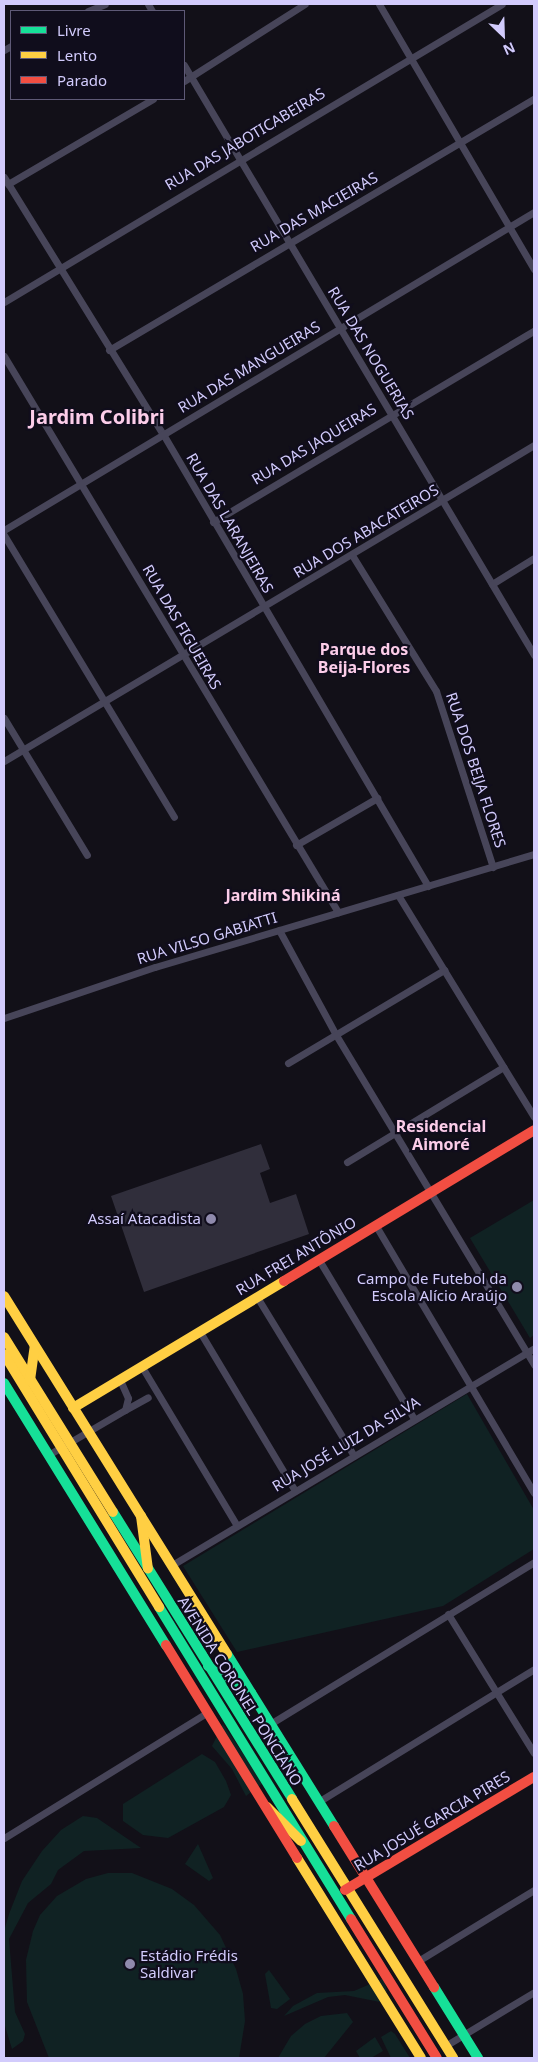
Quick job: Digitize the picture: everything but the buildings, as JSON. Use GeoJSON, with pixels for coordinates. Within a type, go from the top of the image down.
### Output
{"type":"FeatureCollection","features":[{"type":"Feature","properties":{"kind":"main road","name":"RUA FREI ANTÔNIO"},"geometry":{"type":"LineString","coordinates":[[73,1408],[534,1130]]}},
{"type":"Feature","properties":{"kind":"main road"},"geometry":{"type":"LineString","coordinates":[[4,1296],[478,2058]]}},
{"type":"Feature","properties":{"kind":"main road","name":"AVENIDA CORONEL PONCIANO"},"geometry":{"type":"LineString","coordinates":[[4,1337],[30,1380],[47,1416],[148,1570],[345,1890],[453,2058]]}},
{"type":"Feature","properties":{"kind":"main road"},"geometry":{"type":"LineString","coordinates":[[30,1380],[35,1346]]}},
{"type":"Feature","properties":{"kind":"main road"},"geometry":{"type":"LineString","coordinates":[[4,1354],[47,1416]]}},
{"type":"Feature","properties":{"kind":"main road"},"geometry":{"type":"LineString","coordinates":[[4,1383],[420,2058]]}},
{"type":"Feature","properties":{"kind":"main road"},"geometry":{"type":"LineString","coordinates":[[65,1444],[437,2058]]}},
{"type":"Feature","properties":{"kind":"main road"},"geometry":{"type":"LineString","coordinates":[[141,1516],[148,1570]]}},
{"type":"Feature","properties":{"kind":"main road"},"geometry":{"type":"LineString","coordinates":[[206,1665],[251,1693]]}},
{"type":"Feature","properties":{"kind":"main road","name":"RUA JOSUÉ GARCIA PIRES"},"geometry":{"type":"LineString","coordinates":[[345,1890],[534,1777]]}},
{"type":"Feature","properties":{"kind":"main road"},"geometry":{"type":"LineString","coordinates":[[267,1807],[310,1849]]}},
{"type":"Feature","properties":{"kind":"street"},"geometry":{"type":"LineString","coordinates":[[90,10],[105,4]]}},
{"type":"Feature","properties":{"kind":"street"},"geometry":{"type":"LineString","coordinates":[[185,80],[305,4]]}},
{"type":"Feature","properties":{"kind":"street"},"geometry":{"type":"LineString","coordinates":[[379,4],[534,269]]}},
{"type":"Feature","properties":{"kind":"street","name":"RUA DAS JABOTICABEIRAS"},"geometry":{"type":"LineString","coordinates":[[4,302],[58,267],[411,56],[502,4]]}},
{"type":"Feature","properties":{"kind":"street","name":"RUA DAS NOGUERIAS"},"geometry":{"type":"LineString","coordinates":[[185,67],[534,655]]}},
{"type":"Feature","properties":{"kind":"street","name":"RUA DAS MACIEIRAS"},"geometry":{"type":"LineString","coordinates":[[109,350],[534,99]]}},
{"type":"Feature","properties":{"kind":"street"},"geometry":{"type":"LineString","coordinates":[[6,180],[151,100]]}},
{"type":"Feature","properties":{"kind":"street","name":"RUA DAS LARANJEIRAS"},"geometry":{"type":"LineString","coordinates":[[6,180],[109,350],[163,434],[262,608],[428,886]]}},
{"type":"Feature","properties":{"kind":"street","name":"RUA DAS MANGUEIRAS"},"geometry":{"type":"LineString","coordinates":[[4,530],[84,484],[163,434],[534,212]]}},
{"type":"Feature","properties":{"kind":"street","name":"RUA DAS JAQUEIRAS"},"geometry":{"type":"LineString","coordinates":[[213,522],[391,414],[534,331]]}},
{"type":"Feature","properties":{"kind":"street","name":"RUA DAS FIGUEIRAS"},"geometry":{"type":"LineString","coordinates":[[4,356],[84,484],[182,656],[338,912]]}},
{"type":"Feature","properties":{"kind":"street","name":"RUA DOS ABACATEIROS"},"geometry":{"type":"LineString","coordinates":[[4,761],[443,502],[534,445]]}},
{"type":"Feature","properties":{"kind":"street"},"geometry":{"type":"LineString","coordinates":[[4,535],[106,701],[174,817]]}},
{"type":"Feature","properties":{"kind":"street","name":"RUA DOS BEIJA FLORES"},"geometry":{"type":"LineString","coordinates":[[352,555],[436,691],[493,867]]}},
{"type":"Feature","properties":{"kind":"street"},"geometry":{"type":"LineString","coordinates":[[492,584],[534,558]]}},
{"type":"Feature","properties":{"kind":"street"},"geometry":{"type":"LineString","coordinates":[[4,718],[87,855]]}},
{"type":"Feature","properties":{"kind":"street"},"geometry":{"type":"LineString","coordinates":[[296,845],[377,798]]}},
{"type":"Feature","properties":{"kind":"street","name":"RUA VILSO GABIATTI"},"geometry":{"type":"LineString","coordinates":[[4,1018],[279,930],[534,854]]}},
{"type":"Feature","properties":{"kind":"street"},"geometry":{"type":"LineString","coordinates":[[398,896],[534,1117]]}},
{"type":"Feature","properties":{"kind":"street"},"geometry":{"type":"LineString","coordinates":[[279,930],[336,1035],[534,1365]]}},
{"type":"Feature","properties":{"kind":"street"},"geometry":{"type":"LineString","coordinates":[[288,1063],[444,970]]}},
{"type":"Feature","properties":{"kind":"street"},"geometry":{"type":"LineString","coordinates":[[347,1162],[503,1067]]}},
{"type":"Feature","properties":{"kind":"street"},"geometry":{"type":"LineString","coordinates":[[376,1226],[534,1493]]}},
{"type":"Feature","properties":{"kind":"street"},"geometry":{"type":"LineString","coordinates":[[319,1260],[414,1419]]}},
{"type":"Feature","properties":{"kind":"street"},"geometry":{"type":"LineString","coordinates":[[257,1297],[354,1456]]}},
{"type":"Feature","properties":{"kind":"street"},"geometry":{"type":"LineString","coordinates":[[200,1332],[295,1491]]}},
{"type":"Feature","properties":{"kind":"street","name":"RUA JOSÉ LUIZ DA SILVA"},"geometry":{"type":"LineString","coordinates":[[172,1564],[534,1348]]}},
{"type":"Feature","properties":{"kind":"street"},"geometry":{"type":"LineString","coordinates":[[142,1366],[237,1526]]}},
{"type":"Feature","properties":{"kind":"street"},"geometry":{"type":"LineString","coordinates":[[120,1380],[128,1398],[125,1410]]}},
{"type":"Feature","properties":{"kind":"street"},"geometry":{"type":"LineString","coordinates":[[48,1455],[87,1430],[148,1397]]}},
{"type":"Feature","properties":{"kind":"street"},"geometry":{"type":"LineString","coordinates":[[270,1724],[534,1562]]}},
{"type":"Feature","properties":{"kind":"street"},"geometry":{"type":"LineString","coordinates":[[448,1614],[534,1753]]}},
{"type":"Feature","properties":{"kind":"street"},"geometry":{"type":"LineString","coordinates":[[318,1802],[534,1669]]}},
{"type":"Feature","properties":{"kind":"street"},"geometry":{"type":"LineString","coordinates":[[4,1838],[208,1712]]}},
{"type":"Feature","properties":{"kind":"street"},"geometry":{"type":"LineString","coordinates":[[418,1962],[534,1890]]}},
{"type":"Feature","properties":{"kind":"street"},"geometry":{"type":"LineString","coordinates":[[445,2046],[534,1992]]}},
{"type":"Feature","properties":{"kind":"shaded area","name":"Campo de Futebol da Escola Alício Araújo"},"geometry":{"type":"Polygon","coordinates":[[[534,1200],[534,1335],[530,1338],[470,1238],[534,1200]]]}},
{"type":"Feature","properties":{"kind":"shaded area"},"geometry":{"type":"Polygon","coordinates":[[[467,1394],[534,1510],[534,1549],[443,1606],[237,1652],[183,1566],[467,1394]]]}},
{"type":"Feature","properties":{"kind":"shaded area"},"geometry":{"type":"Polygon","coordinates":[[[223,1724],[263,1783],[246,1796],[232,1769],[212,1746],[223,1724]]]}},
{"type":"Feature","properties":{"kind":"shaded area"},"geometry":{"type":"Polygon","coordinates":[[[202,1754],[215,1762],[226,1781],[231,1795],[224,1807],[168,1838],[143,1835],[123,1821],[123,1804],[202,1754]]]}},
{"type":"Feature","properties":{"kind":"shaded area"},"geometry":{"type":"Polygon","coordinates":[[[83,1816],[97,1818],[141,1848],[84,1851],[58,1870],[51,1884],[28,1903],[9,1939],[15,2012],[25,2034],[23,2041],[12,2049],[4,2023],[4,1931],[9,1914],[22,1881],[42,1851],[61,1830],[83,1816]]]}},
{"type":"Feature","properties":{"kind":"shaded area"},"geometry":{"type":"Polygon","coordinates":[[[198,1844],[213,1878],[209,1881],[185,1864],[198,1844]]]}},
{"type":"Feature","properties":{"kind":"shaded area","name":"Estádio Frédis Saldivar"},"geometry":{"type":"Polygon","coordinates":[[[108,1873],[132,1873],[172,1889],[194,1905],[220,1935],[236,1969],[243,1994],[245,2021],[239,2058],[49,2058],[27,2002],[26,1960],[33,1931],[40,1915],[57,1896],[86,1879],[108,1873]]]}},
{"type":"Feature","properties":{"kind":"shaded area"},"geometry":{"type":"Polygon","coordinates":[[[269,1970],[290,1999],[277,2009],[271,2008],[265,1974],[269,1970]]]}},
{"type":"Feature","properties":{"kind":"shaded area"},"geometry":{"type":"Polygon","coordinates":[[[384,1978],[387,1991],[380,2002],[345,1995],[328,1997],[284,2016],[293,2006],[317,1993],[354,1991],[384,1978]]]}},
{"type":"Feature","properties":{"kind":"shaded area"},"geometry":{"type":"Polygon","coordinates":[[[347,2013],[353,2022],[324,2058],[278,2058],[291,2036],[305,2024],[321,2016],[347,2013]]]}},
{"type":"Feature","properties":{"kind":"shaded area"},"geometry":{"type":"Polygon","coordinates":[[[391,2031],[395,2034],[410,2058],[391,2058],[381,2037],[391,2031]]]}},
{"type":"Feature","properties":{"kind":"shaded area"},"geometry":{"type":"Polygon","coordinates":[[[375,2037],[383,2051],[371,2058],[360,2058],[356,2051],[375,2037]]]}},
{"type":"Feature","properties":{"kind":"traffic: fast"},"geometry":{"type":"LineString","coordinates":[[4,1383],[166,1645]]}},
{"type":"Feature","properties":{"kind":"traffic: fast"},"geometry":{"type":"LineString","coordinates":[[113,1512],[292,1799]]}},
{"type":"Feature","properties":{"kind":"traffic: fast"},"geometry":{"type":"LineString","coordinates":[[159,1607],[351,1919]]}},
{"type":"Feature","properties":{"kind":"traffic: fast"},"geometry":{"type":"LineString","coordinates":[[227,1654],[334,1826]]}},
{"type":"Feature","properties":{"kind":"traffic: fast"},"geometry":{"type":"LineString","coordinates":[[208,1666],[251,1693]]}},
{"type":"Feature","properties":{"kind":"traffic: fast"},"geometry":{"type":"LineString","coordinates":[[434,1987],[478,2058]]}},
{"type":"Feature","properties":{"kind":"traffic: slow"},"geometry":{"type":"LineString","coordinates":[[73,1408],[284,1281]]}},
{"type":"Feature","properties":{"kind":"traffic: slow"},"geometry":{"type":"LineString","coordinates":[[4,1296],[227,1654]]}},
{"type":"Feature","properties":{"kind":"traffic: slow"},"geometry":{"type":"LineString","coordinates":[[4,1337],[113,1512]]}},
{"type":"Feature","properties":{"kind":"traffic: slow"},"geometry":{"type":"LineString","coordinates":[[30,1380],[35,1346]]}},
{"type":"Feature","properties":{"kind":"traffic: slow"},"geometry":{"type":"LineString","coordinates":[[4,1354],[159,1607]]}},
{"type":"Feature","properties":{"kind":"traffic: slow"},"geometry":{"type":"LineString","coordinates":[[141,1516],[148,1569]]}},
{"type":"Feature","properties":{"kind":"traffic: slow"},"geometry":{"type":"LineString","coordinates":[[292,1799],[453,2058]]}},
{"type":"Feature","properties":{"kind":"traffic: slow"},"geometry":{"type":"LineString","coordinates":[[267,1807],[301,1841]]}},
{"type":"Feature","properties":{"kind":"traffic: slow"},"geometry":{"type":"LineString","coordinates":[[297,1858],[421,2058]]}},
{"type":"Feature","properties":{"kind":"traffic: jam"},"geometry":{"type":"LineString","coordinates":[[284,1281],[534,1130]]}},
{"type":"Feature","properties":{"kind":"traffic: jam"},"geometry":{"type":"LineString","coordinates":[[166,1645],[297,1858]]}},
{"type":"Feature","properties":{"kind":"traffic: jam"},"geometry":{"type":"LineString","coordinates":[[345,1890],[534,1777]]}},
{"type":"Feature","properties":{"kind":"traffic: jam"},"geometry":{"type":"LineString","coordinates":[[334,1826],[434,1987]]}},
{"type":"Feature","properties":{"kind":"traffic: jam"},"geometry":{"type":"LineString","coordinates":[[351,1919],[437,2058]]}},
{"type":"Feature","properties":{"kind":"place","name":"Assaí Atacadista"},"geometry":{"type":"Point","coordinates":[211,1219]}},
{"type":"Feature","properties":{"kind":"place","name":"Campo de Futebol da Escola Alício Araújo"},"geometry":{"type":"Point","coordinates":[517,1287]}},
{"type":"Feature","properties":{"kind":"place","name":"Estádio Frédis Saldivar"},"geometry":{"type":"Point","coordinates":[130,1964]}},
{"type":"Feature","properties":{"kind":"district","name":"Jardim Colibri"},"geometry":{"type":"Point","coordinates":[97,416]}},
{"type":"Feature","properties":{"kind":"district","name":"Parque dos Beija-Flores"},"geometry":{"type":"Point","coordinates":[364,658]}},
{"type":"Feature","properties":{"kind":"district","name":"Jardim Shikiná"},"geometry":{"type":"Point","coordinates":[283,895]}},
{"type":"Feature","properties":{"kind":"district","name":"Residencial Aimoré"},"geometry":{"type":"Point","coordinates":[441,1135]}}]}
